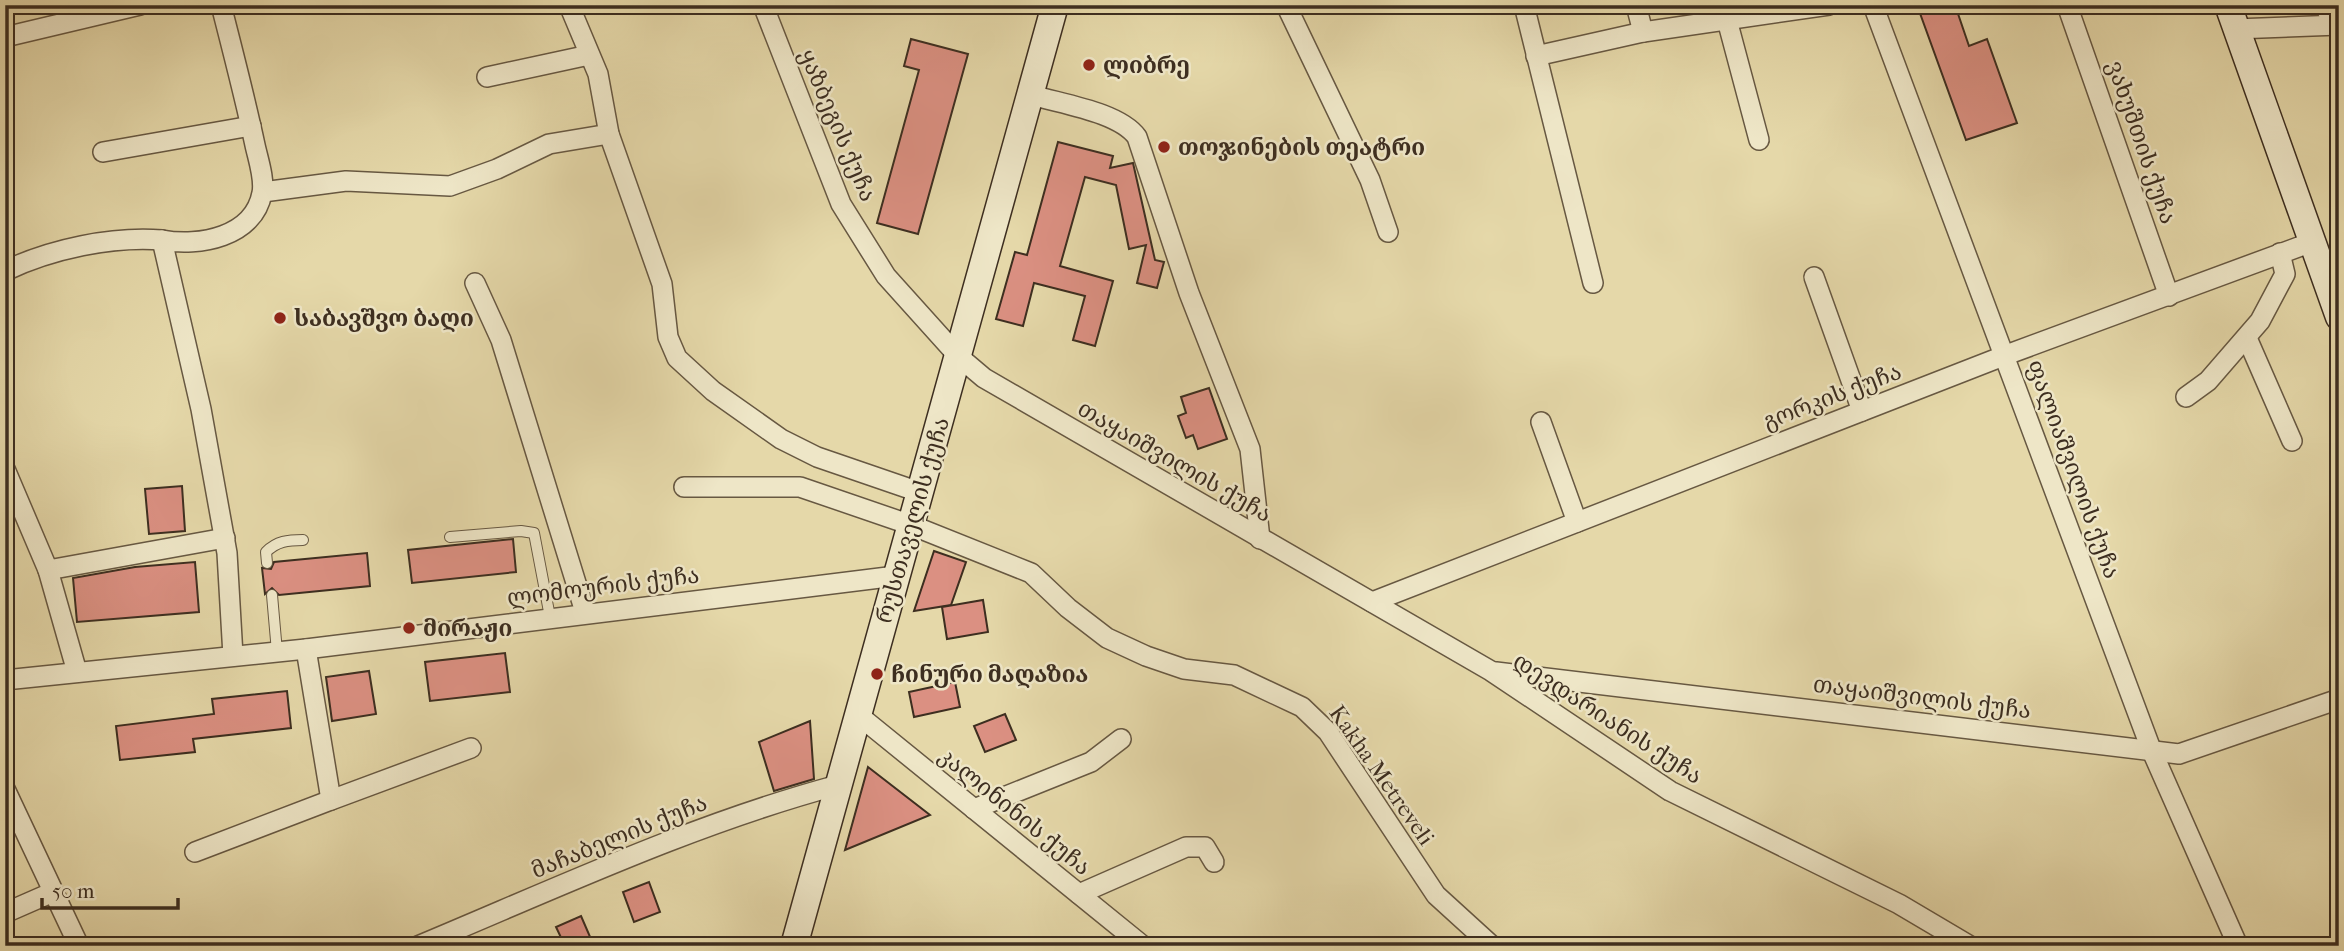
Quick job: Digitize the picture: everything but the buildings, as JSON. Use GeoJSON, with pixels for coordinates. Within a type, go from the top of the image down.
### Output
{"type":"FeatureCollection","features":[{"type":"Feature","properties":{"kind":"main road","name":"რუსთაველის ქუჩა"},"geometry":{"type":"LineString","coordinates":[[793,946],[1055,5]]}},
{"type":"Feature","properties":{"kind":"main road"},"geometry":{"type":"LineString","coordinates":[[2231,17],[2312,242],[2333,285],[2339,317]]}},
{"type":"Feature","properties":{"kind":"street"},"geometry":{"type":"LineString","coordinates":[[5,37],[140,5]]}},
{"type":"Feature","properties":{"kind":"street"},"geometry":{"type":"LineString","coordinates":[[5,271],[66,249],[141,238],[184,244],[233,231],[250,219],[262,192],[251,126],[221,5]]}},
{"type":"Feature","properties":{"kind":"street"},"geometry":{"type":"LineString","coordinates":[[569,5],[598,74],[609,134],[662,285],[667,337],[677,358],[713,391],[781,439],[817,457],[919,492]]}},
{"type":"Feature","properties":{"kind":"street","name":"ყაზბეგის ქუჩა"},"geometry":{"type":"LineString","coordinates":[[763,5],[841,204],[886,276],[958,356]]}},
{"type":"Feature","properties":{"kind":"street"},"geometry":{"type":"LineString","coordinates":[[1286,5],[1370,180],[1388,232]]}},
{"type":"Feature","properties":{"kind":"street"},"geometry":{"type":"LineString","coordinates":[[1524,5],[1592,283]]}},
{"type":"Feature","properties":{"kind":"street"},"geometry":{"type":"LineString","coordinates":[[1636,5],[1643,32]]}},
{"type":"Feature","properties":{"kind":"street"},"geometry":{"type":"LineString","coordinates":[[1536,56],[1643,32],[1829,5]]}},
{"type":"Feature","properties":{"kind":"street","name":"ფალიაშვილის ქუჩა"},"geometry":{"type":"LineString","coordinates":[[1873,5],[2151,749],[2238,946]]}},
{"type":"Feature","properties":{"kind":"street","name":"ვახუშთის ქუჩა"},"geometry":{"type":"LineString","coordinates":[[2067,5],[2169,296]]}},
{"type":"Feature","properties":{"kind":"street"},"geometry":{"type":"LineString","coordinates":[[2325,5],[2336,25]]}},
{"type":"Feature","properties":{"kind":"street"},"geometry":{"type":"LineString","coordinates":[[2231,17],[2336,25]]}},
{"type":"Feature","properties":{"kind":"street"},"geometry":{"type":"LineString","coordinates":[[1727,20],[1759,141]]}},
{"type":"Feature","properties":{"kind":"street"},"geometry":{"type":"LineString","coordinates":[[487,77],[589,55]]}},
{"type":"Feature","properties":{"kind":"street"},"geometry":{"type":"LineString","coordinates":[[1031,96],[1111,118],[1130,127],[1137,137],[1189,293],[1250,449],[1260,539]]}},
{"type":"Feature","properties":{"kind":"street"},"geometry":{"type":"LineString","coordinates":[[103,152],[251,126]]}},
{"type":"Feature","properties":{"kind":"street"},"geometry":{"type":"LineString","coordinates":[[262,192],[346,181],[450,186],[497,169],[549,144],[609,134]]}},
{"type":"Feature","properties":{"kind":"street"},"geometry":{"type":"LineString","coordinates":[[162,240],[201,410],[225,538],[233,656]]}},
{"type":"Feature","properties":{"kind":"street","name":"გორკის ქუჩა"},"geometry":{"type":"LineString","coordinates":[[1372,602],[2006,355],[2312,242]]}},
{"type":"Feature","properties":{"kind":"street"},"geometry":{"type":"LineString","coordinates":[[2186,397],[2208,381],[2260,321],[2285,274],[2280,253]]}},
{"type":"Feature","properties":{"kind":"street"},"geometry":{"type":"LineString","coordinates":[[1814,277],[1862,411]]}},
{"type":"Feature","properties":{"kind":"street"},"geometry":{"type":"LineString","coordinates":[[475,283],[501,340],[585,612]]}},
{"type":"Feature","properties":{"kind":"street"},"geometry":{"type":"LineString","coordinates":[[2247,338],[2292,442]]}},
{"type":"Feature","properties":{"kind":"street","name":"თაყაიშვილის ქუჩა"},"geometry":{"type":"LineString","coordinates":[[958,356],[984,378],[1372,602]]}},
{"type":"Feature","properties":{"kind":"street"},"geometry":{"type":"LineString","coordinates":[[1541,422],[1577,522]]}},
{"type":"Feature","properties":{"kind":"street"},"geometry":{"type":"LineString","coordinates":[[5,469],[48,570],[77,672]]}},
{"type":"Feature","properties":{"kind":"street","name":"Kakha Metreveli"},"geometry":{"type":"LineString","coordinates":[[684,487],[800,487],[911,525],[1031,573],[1068,608],[1107,638],[1146,656],[1184,669],[1234,675],[1302,708],[1328,732],[1436,895],[1492,946]]}},
{"type":"Feature","properties":{"kind":"street"},"geometry":{"type":"LineString","coordinates":[[48,570],[225,538]]}},
{"type":"Feature","properties":{"kind":"street","name":"ლომოურის ქუჩა"},"geometry":{"type":"LineString","coordinates":[[5,680],[306,649],[585,612],[896,576]]}},
{"type":"Feature","properties":{"kind":"street","name":"დევდარიანის ქუჩა"},"geometry":{"type":"LineString","coordinates":[[1372,602],[1492,671],[1670,791],[1899,904],[1970,946]]}},
{"type":"Feature","properties":{"kind":"street"},"geometry":{"type":"LineString","coordinates":[[306,649],[331,800]]}},
{"type":"Feature","properties":{"kind":"street","name":"თაყაიშვილის ქუჩა"},"geometry":{"type":"LineString","coordinates":[[1492,671],[2179,754],[2339,699]]}},
{"type":"Feature","properties":{"kind":"street","name":"კალინინის ქუჩა"},"geometry":{"type":"LineString","coordinates":[[857,714],[1143,946]]}},
{"type":"Feature","properties":{"kind":"street"},"geometry":{"type":"LineString","coordinates":[[974,809],[1091,762],[1121,739]]}},
{"type":"Feature","properties":{"kind":"street"},"geometry":{"type":"LineString","coordinates":[[195,852],[471,748]]}},
{"type":"Feature","properties":{"kind":"street","name":"მაჩაბელის ქუჩა"},"geometry":{"type":"LineString","coordinates":[[422,945],[638,853],[766,804],[838,785]]}},
{"type":"Feature","properties":{"kind":"street"},"geometry":{"type":"LineString","coordinates":[[5,789],[79,946]]}},
{"type":"Feature","properties":{"kind":"street"},"geometry":{"type":"LineString","coordinates":[[1079,894],[1186,847],[1205,847],[1214,862]]}},
{"type":"Feature","properties":{"kind":"street"},"geometry":{"type":"LineString","coordinates":[[5,913],[53,892]]}},
{"type":"Feature","properties":{"kind":"lane"},"geometry":{"type":"LineString","coordinates":[[450,537],[521,531],[534,533],[550,617]]}},
{"type":"Feature","properties":{"kind":"lane"},"geometry":{"type":"LineString","coordinates":[[267,563],[266,552],[273,545],[289,540],[303,540]]}},
{"type":"Feature","properties":{"kind":"lane"},"geometry":{"type":"LineString","coordinates":[[272,596],[277,652]]}},
{"type":"Feature","properties":{"kind":"place","name":"ლიბრე"},"geometry":{"type":"Point","coordinates":[1089,65]}},
{"type":"Feature","properties":{"kind":"place","name":"თოჯინების თეატრი"},"geometry":{"type":"Point","coordinates":[1164,147]}},
{"type":"Feature","properties":{"kind":"place","name":"საბავშვო ბაღი"},"geometry":{"type":"Point","coordinates":[280,318]}},
{"type":"Feature","properties":{"kind":"place","name":"მირაჟი"},"geometry":{"type":"Point","coordinates":[409,628]}},
{"type":"Feature","properties":{"kind":"place","name":"ჩინური მაღაზია"},"geometry":{"type":"Point","coordinates":[877,674]}}]}
